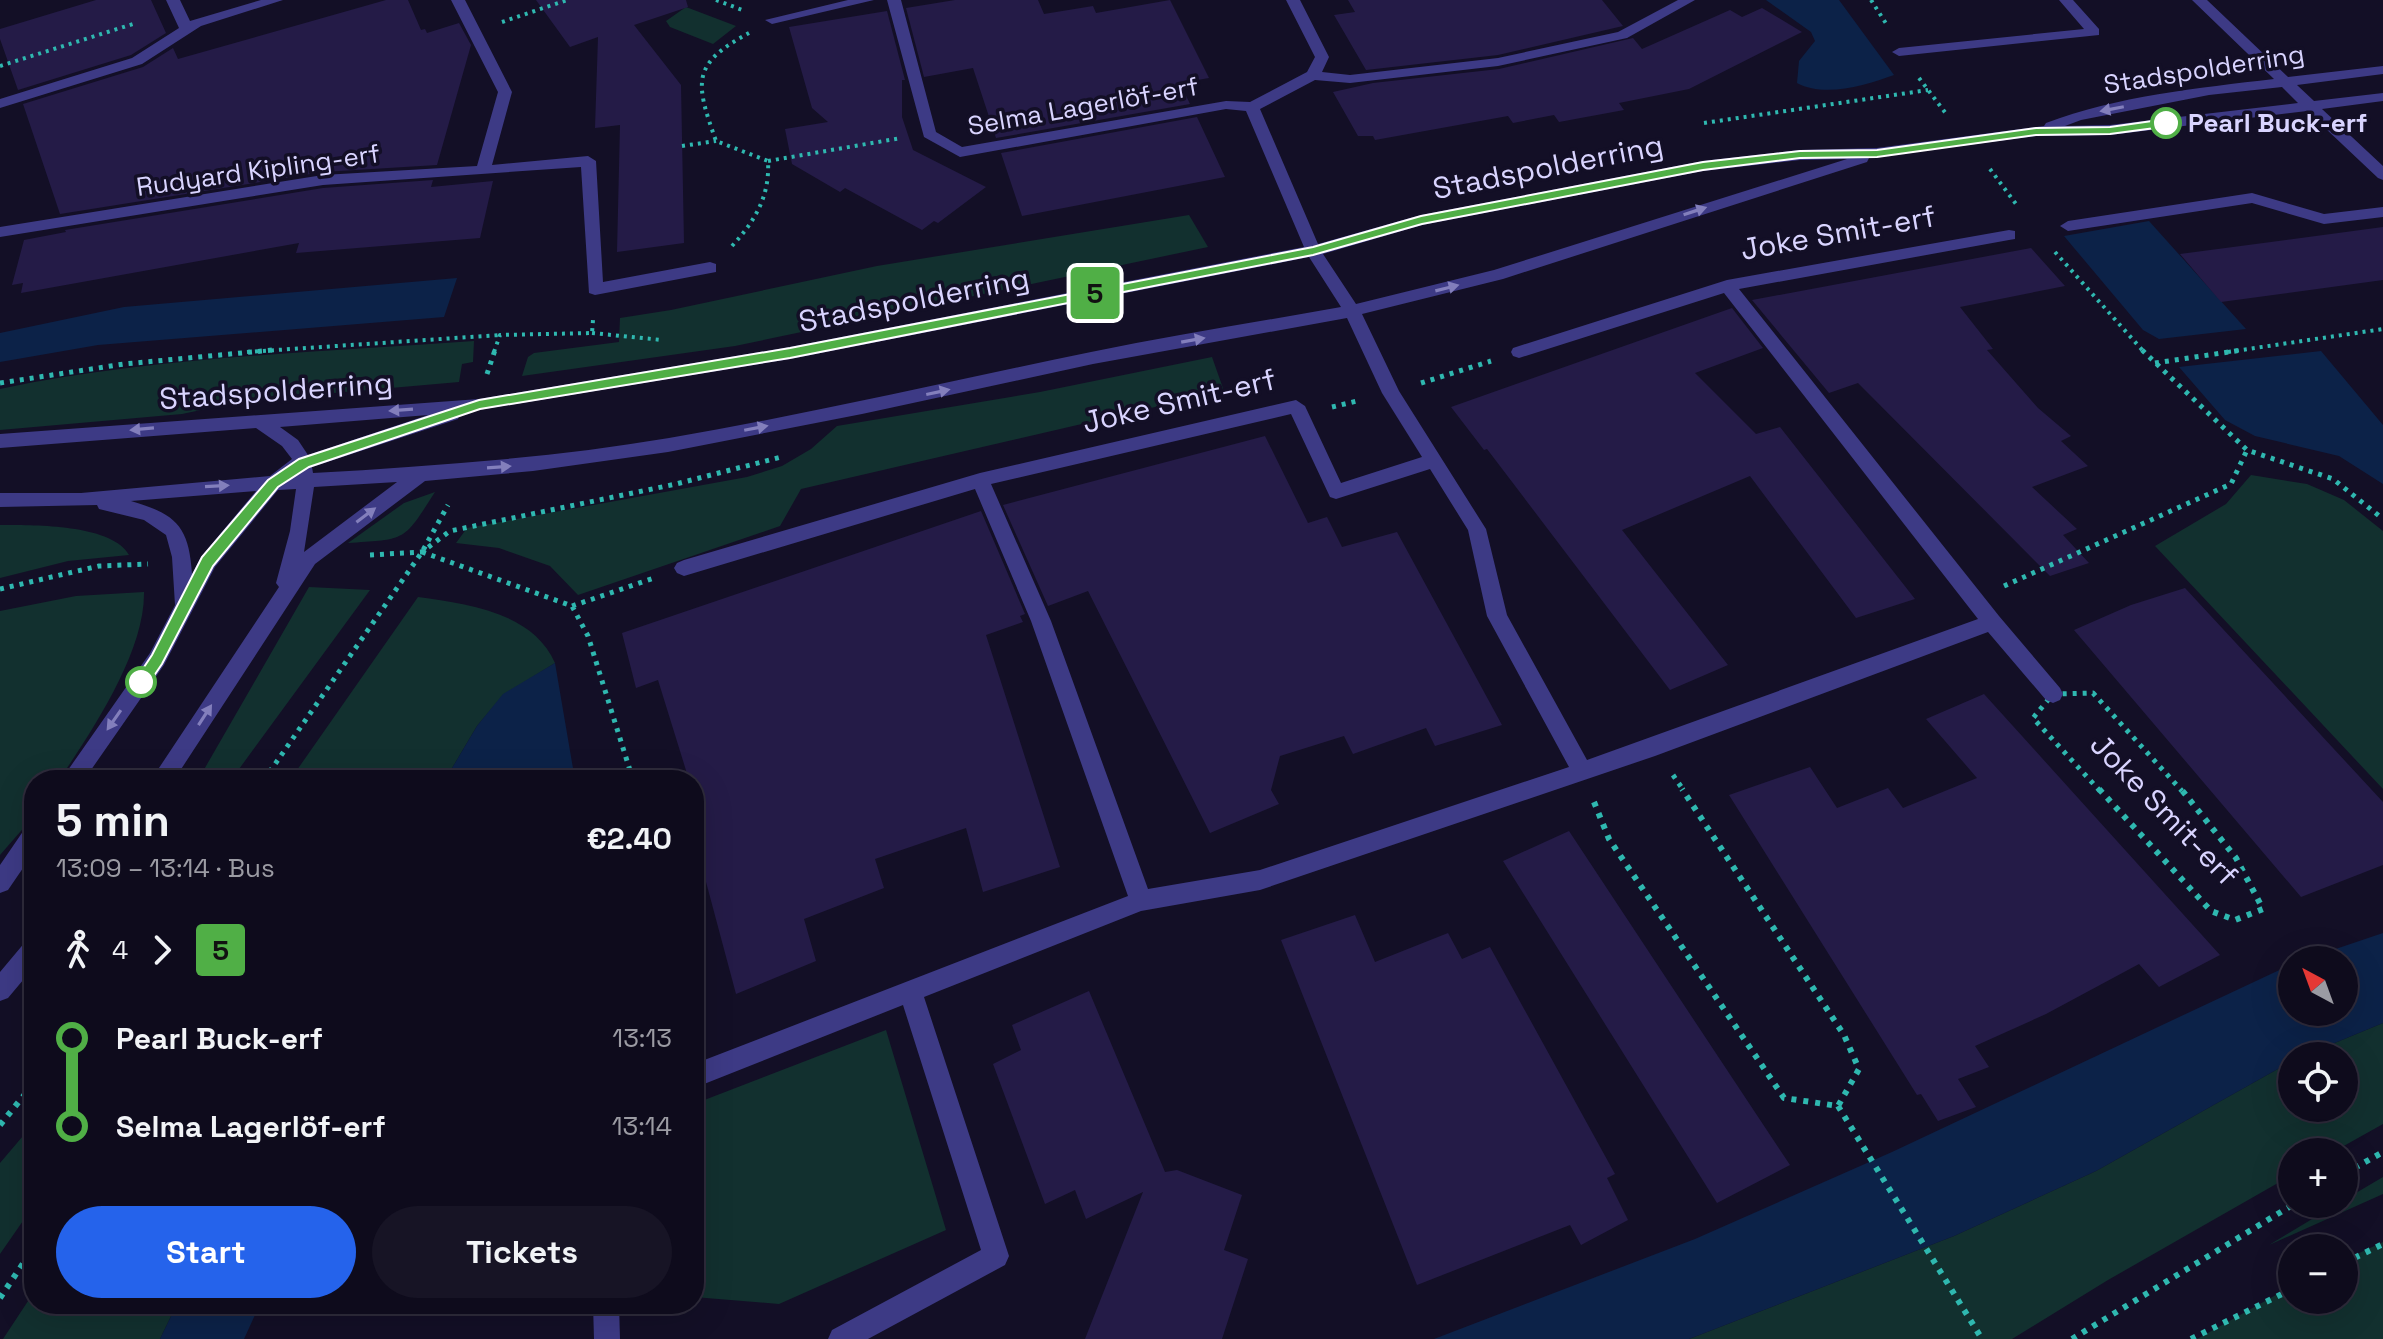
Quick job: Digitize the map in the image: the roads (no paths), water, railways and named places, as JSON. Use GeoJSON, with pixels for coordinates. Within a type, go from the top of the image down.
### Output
{"type":"FeatureCollection","features":[{"type":"Feature","properties":{"kind":"street"},"geometry":{"type":"LineString","coordinates":[[0,104],[137,61],[186,28],[276,0]]}},
{"type":"Feature","properties":{"kind":"street"},"geometry":{"type":"LineString","coordinates":[[458,0],[505,92],[483,171],[588,161],[595,289],[710,268]]}},
{"type":"Feature","properties":{"kind":"street"},"geometry":{"type":"LineString","coordinates":[[772,20],[867,0]]}},
{"type":"Feature","properties":{"kind":"street","name":"Selma Lagerlöf-erf"},"geometry":{"type":"LineString","coordinates":[[894,0],[929,134],[960,152],[1226,105],[1252,107],[1313,75]]}},
{"type":"Feature","properties":{"kind":"street"},"geometry":{"type":"LineString","coordinates":[[1293,0],[1322,57],[1313,75],[1350,79],[1498,62],[1622,35],[1688,0]]}},
{"type":"Feature","properties":{"kind":"street"},"geometry":{"type":"LineString","coordinates":[[1899,52],[2094,32],[2066,0]]}},
{"type":"Feature","properties":{"kind":"street"},"geometry":{"type":"LineString","coordinates":[[2199,0],[2383,175]]}},
{"type":"Feature","properties":{"kind":"street"},"geometry":{"type":"LineString","coordinates":[[175,5],[186,28]]}},
{"type":"Feature","properties":{"kind":"street","name":"Stadspolderring"},"geometry":{"type":"LineString","coordinates":[[2036,131],[2078,116],[2209,91],[2383,70]]}},
{"type":"Feature","properties":{"kind":"street","name":"Stadspolderring"},"geometry":{"type":"LineString","coordinates":[[0,441],[479,405],[790,353],[1313,251],[1421,220],[1703,166],[1800,155],[1877,153],[2036,131],[2110,130],[2383,97]]}},
{"type":"Feature","properties":{"kind":"street"},"geometry":{"type":"LineString","coordinates":[[1252,107],[1313,251],[1352,311],[1391,393],[1477,529],[1497,616],[1582,771]]}},
{"type":"Feature","properties":{"kind":"street","name":"Stadspolderring"},"geometry":{"type":"LineString","coordinates":[[0,500],[81,500],[188,488],[273,483],[306,472],[421,474],[533,464],[668,445],[862,408],[1093,358],[1352,311],[1497,275],[1765,188],[1824,173],[1877,153]]}},
{"type":"Feature","properties":{"kind":"street","name":"Rudyard Kipling-erf"},"geometry":{"type":"LineString","coordinates":[[0,232],[323,180],[483,171]]}},
{"type":"Feature","properties":{"kind":"street"},"geometry":{"type":"LineString","coordinates":[[2068,226],[2252,198],[2324,219],[2383,212]]}},
{"type":"Feature","properties":{"kind":"street","name":"Joke Smit-erf"},"geometry":{"type":"LineString","coordinates":[[1519,352],[1727,286],[2009,235]]}},
{"type":"Feature","properties":{"kind":"street","name":"Joke Smit-erf"},"geometry":{"type":"LineString","coordinates":[[1727,286],[1992,622],[2053,694]]}},
{"type":"Feature","properties":{"kind":"street"},"geometry":{"type":"LineString","coordinates":[[306,472],[479,405]]}},
{"type":"Feature","properties":{"kind":"street","name":"Joke Smit-erf"},"geometry":{"type":"LineString","coordinates":[[684,568],[980,480],[1296,406],[1336,492],[1433,461]]}},
{"type":"Feature","properties":{"kind":"street"},"geometry":{"type":"LineString","coordinates":[[256,420],[292,445],[306,472],[282,598]]}},
{"type":"Feature","properties":{"kind":"street"},"geometry":{"type":"LineString","coordinates":[[169,770],[308,559],[421,474]]}},
{"type":"Feature","properties":{"kind":"street"},"geometry":{"type":"LineString","coordinates":[[980,480],[1041,621],[1141,901]]}},
{"type":"Feature","properties":{"kind":"street"},"geometry":{"type":"LineString","coordinates":[[79,770],[157,659],[208,562],[273,483]]}},
{"type":"Feature","properties":{"kind":"street","name":"Stadspolderring"},"geometry":{"type":"LineString","coordinates":[[81,500],[154,514],[168,522],[182,547],[183,605]]}},
{"type":"Feature","properties":{"kind":"street"},"geometry":{"type":"LineString","coordinates":[[704,1072],[1141,901],[1260,880],[1655,747],[1992,622]]}},
{"type":"Feature","properties":{"kind":"street"},"geometry":{"type":"LineString","coordinates":[[0,883],[24,848]]}},
{"type":"Feature","properties":{"kind":"street"},"geometry":{"type":"LineString","coordinates":[[0,990],[24,961]]}},
{"type":"Feature","properties":{"kind":"street"},"geometry":{"type":"LineString","coordinates":[[841,1339],[996,1256],[910,991]]}},
{"type":"Feature","properties":{"kind":"street"},"geometry":{"type":"LineString","coordinates":[[606,1314],[607,1339]]}},
{"type":"Feature","properties":{"kind":"water"},"geometry":{"type":"Polygon","coordinates":[[[1766,0],[1839,0],[1894,75],[1833,90],[1797,83],[1799,61],[1815,41],[1811,32],[1766,0]]]}},
{"type":"Feature","properties":{"kind":"water"},"geometry":{"type":"Polygon","coordinates":[[[2149,221],[2246,329],[2159,339],[2143,330],[2064,236],[2149,221]]]}},
{"type":"Feature","properties":{"kind":"water"},"geometry":{"type":"Polygon","coordinates":[[[457,278],[444,317],[98,345],[0,362],[0,333],[124,307],[457,278]]]}},
{"type":"Feature","properties":{"kind":"water"},"geometry":{"type":"Polygon","coordinates":[[[2321,351],[2383,425],[2383,484],[2339,456],[2255,436],[2225,420],[2179,367],[2321,351]]]}},
{"type":"Feature","properties":{"kind":"water"},"geometry":{"type":"Polygon","coordinates":[[[555,663],[573,770],[451,770],[477,726],[503,694],[555,663]]]}},
{"type":"Feature","properties":{"kind":"water"},"geometry":{"type":"Polygon","coordinates":[[[2383,933],[2383,1023],[2337,1042],[2278,1042],[2278,1069],[2096,1171],[1954,1236],[1689,1339],[1434,1339],[1695,1239],[1892,1152],[2278,971],[2278,1026],[2358,1026],[2358,946],[2344,946],[2383,933]]]}},
{"type":"Feature","properties":{"kind":"water"},"geometry":{"type":"Polygon","coordinates":[[[172,1314],[255,1314],[244,1339],[160,1339],[172,1314]]]}},
{"type":"Feature","properties":{"kind":"place","name":"Pearl Buck-erf"},"geometry":{"type":"Point","coordinates":[2166,123]}}]}
